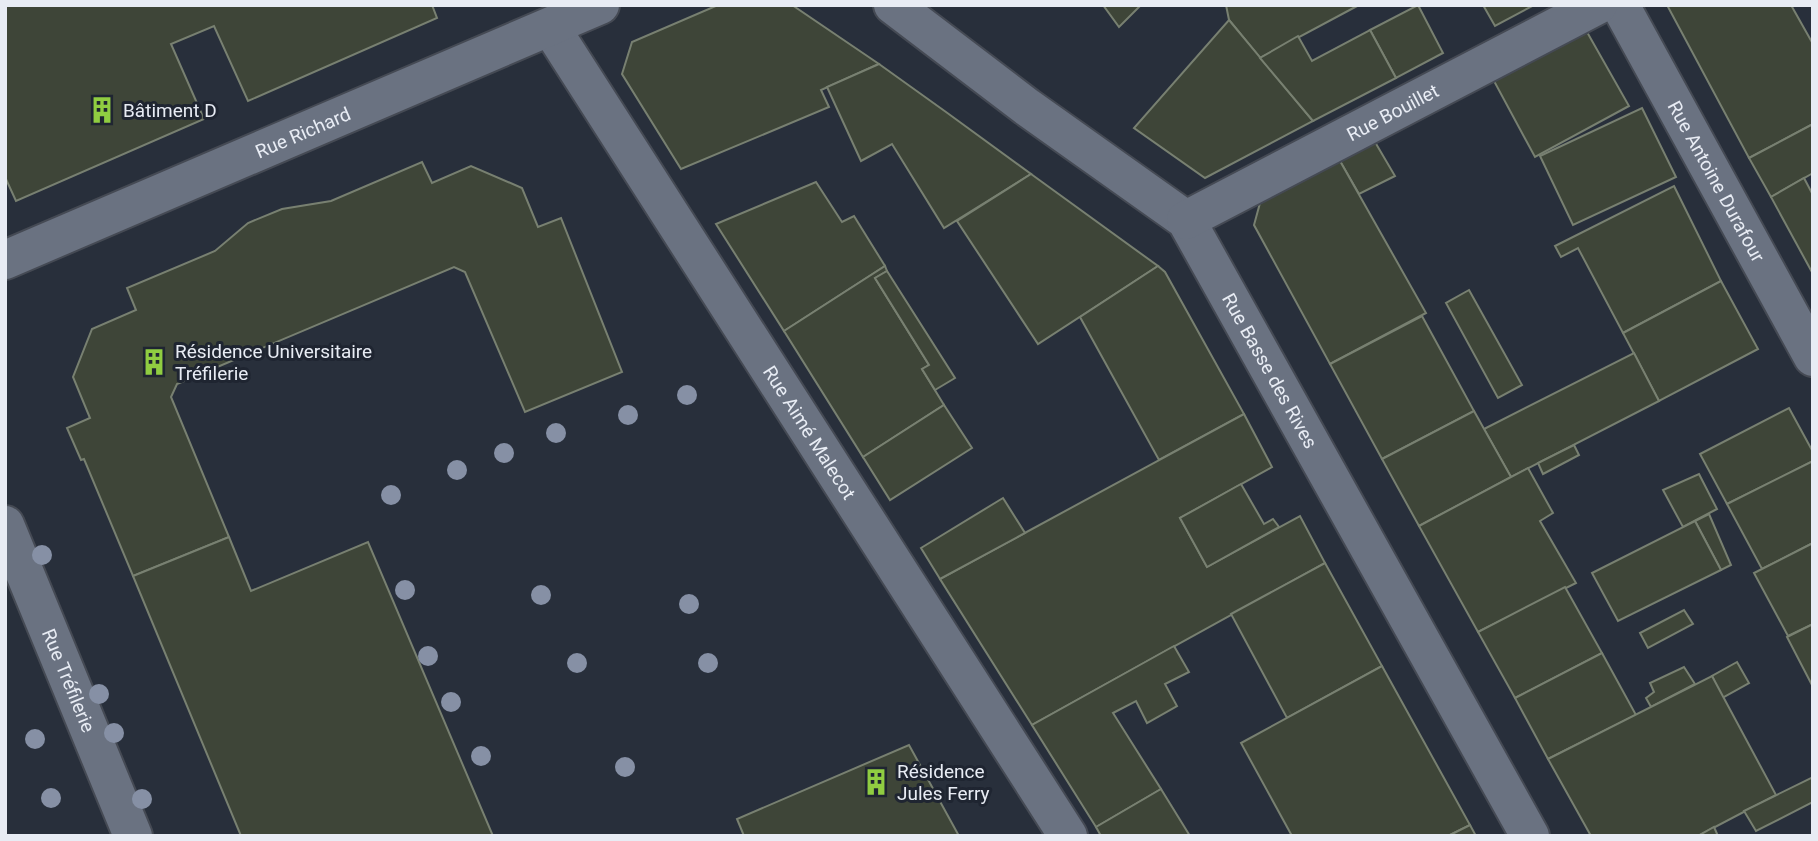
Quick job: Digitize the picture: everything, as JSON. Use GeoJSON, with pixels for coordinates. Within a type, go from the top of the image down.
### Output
{"type":"FeatureCollection","features":[{"type":"Feature","properties":{"kind":"street","name":"Rue Richard"},"geometry":{"type":"LineString","coordinates":[[5,260],[600,5]]}},
{"type":"Feature","properties":{"kind":"street","name":"Rue Basse des Rives"},"geometry":{"type":"LineString","coordinates":[[893,5],[1027,107],[1186,220],[1530,836]]}},
{"type":"Feature","properties":{"kind":"street","name":"Rue Bouillet"},"geometry":{"type":"LineString","coordinates":[[1186,220],[1598,5]]}},
{"type":"Feature","properties":{"kind":"street","name":"Rue Antoine Durafour"},"geometry":{"type":"LineString","coordinates":[[1619,5],[1813,357]]}},
{"type":"Feature","properties":{"kind":"street","name":"Rue Aimé Malecot"},"geometry":{"type":"LineString","coordinates":[[551,28],[1068,836]]}},
{"type":"Feature","properties":{"kind":"street","name":"Rue Tréfilerie"},"geometry":{"type":"LineString","coordinates":[[5,525],[133,836]]}},
{"type":"Feature","properties":{"kind":"building","name":"Bâtiment D"},"geometry":{"type":"Polygon","coordinates":[[[5,5],[432,5],[437,18],[248,101],[214,26],[171,44],[204,119],[16,201],[5,177],[5,5]]]}},
{"type":"Feature","properties":{"kind":"building"},"geometry":{"type":"Polygon","coordinates":[[[718,5],[792,5],[879,64],[821,90],[829,107],[681,169],[622,74],[632,42],[718,5]]]}},
{"type":"Feature","properties":{"kind":"building"},"geometry":{"type":"Polygon","coordinates":[[[1103,5],[1141,5],[1119,27],[1103,5]]]}},
{"type":"Feature","properties":{"kind":"building"},"geometry":{"type":"Polygon","coordinates":[[[1226,5],[1359,5],[1260,58],[1229,20],[1226,5]]]}},
{"type":"Feature","properties":{"kind":"building"},"geometry":{"type":"Polygon","coordinates":[[[1418,5],[1443,53],[1396,78],[1370,30],[1418,5]]]}},
{"type":"Feature","properties":{"kind":"building"},"geometry":{"type":"Polygon","coordinates":[[[1483,5],[1534,5],[1495,26],[1483,5]]]}},
{"type":"Feature","properties":{"kind":"building"},"geometry":{"type":"Polygon","coordinates":[[[1667,5],[1791,5],[1813,44],[1813,124],[1749,158],[1667,5]]]}},
{"type":"Feature","properties":{"kind":"building"},"geometry":{"type":"Polygon","coordinates":[[[1229,20],[1313,121],[1205,178],[1134,128],[1229,20]]]}},
{"type":"Feature","properties":{"kind":"building"},"geometry":{"type":"Polygon","coordinates":[[[1370,30],[1396,78],[1313,121],[1260,58],[1298,36],[1312,61],[1370,30]]]}},
{"type":"Feature","properties":{"kind":"building"},"geometry":{"type":"Polygon","coordinates":[[[1587,32],[1629,106],[1535,157],[1494,81],[1587,32]]]}},
{"type":"Feature","properties":{"kind":"building"},"geometry":{"type":"Polygon","coordinates":[[[879,64],[1031,174],[944,228],[892,144],[861,161],[827,87],[879,64]]]}},
{"type":"Feature","properties":{"kind":"building"},"geometry":{"type":"Polygon","coordinates":[[[1642,108],[1676,177],[1573,225],[1540,156],[1642,108]]]}},
{"type":"Feature","properties":{"kind":"building"},"geometry":{"type":"Polygon","coordinates":[[[1813,124],[1813,173],[1771,197],[1749,158],[1813,124]]]}},
{"type":"Feature","properties":{"kind":"building"},"geometry":{"type":"Polygon","coordinates":[[[1375,142],[1395,176],[1359,194],[1340,161],[1375,142]]]}},
{"type":"Feature","properties":{"kind":"building"},"geometry":{"type":"Polygon","coordinates":[[[1340,161],[1426,313],[1330,364],[1254,225],[1260,203],[1340,161]]]}},
{"type":"Feature","properties":{"kind":"building","name":"Résidence Universitaire Tréfilerie"},"geometry":{"type":"Polygon","coordinates":[[[422,162],[432,183],[471,166],[522,188],[538,227],[561,218],[622,372],[525,412],[465,272],[454,267],[177,384],[171,397],[229,537],[133,576],[84,459],[81,460],[67,428],[90,418],[73,377],[92,329],[136,310],[127,288],[215,251],[248,223],[282,209],[331,201],[422,162]]]}},
{"type":"Feature","properties":{"kind":"building"},"geometry":{"type":"Polygon","coordinates":[[[1031,174],[1158,266],[1038,344],[957,221],[1031,174]]]}},
{"type":"Feature","properties":{"kind":"building"},"geometry":{"type":"Polygon","coordinates":[[[1804,178],[1813,195],[1813,274],[1771,197],[1804,178]]]}},
{"type":"Feature","properties":{"kind":"building"},"geometry":{"type":"Polygon","coordinates":[[[816,182],[842,222],[854,216],[885,266],[784,331],[716,224],[816,182]]]}},
{"type":"Feature","properties":{"kind":"building"},"geometry":{"type":"Polygon","coordinates":[[[1674,186],[1721,281],[1623,333],[1578,248],[1561,257],[1555,246],[1674,186]]]}},
{"type":"Feature","properties":{"kind":"building"},"geometry":{"type":"Polygon","coordinates":[[[885,266],[887,271],[875,278],[929,365],[922,369],[944,405],[863,457],[784,331],[885,266]]]}},
{"type":"Feature","properties":{"kind":"building"},"geometry":{"type":"Polygon","coordinates":[[[1158,266],[1165,272],[1244,414],[1159,460],[1080,317],[1158,266]]]}},
{"type":"Feature","properties":{"kind":"building"},"geometry":{"type":"Polygon","coordinates":[[[887,271],[955,378],[935,390],[922,369],[929,365],[875,278],[887,271]]]}},
{"type":"Feature","properties":{"kind":"building"},"geometry":{"type":"Polygon","coordinates":[[[1721,281],[1758,349],[1659,401],[1623,333],[1721,281]]]}},
{"type":"Feature","properties":{"kind":"building"},"geometry":{"type":"Polygon","coordinates":[[[1469,290],[1522,385],[1498,398],[1446,303],[1469,290]]]}},
{"type":"Feature","properties":{"kind":"building"},"geometry":{"type":"Polygon","coordinates":[[[1422,316],[1474,411],[1382,459],[1330,364],[1422,316]]]}},
{"type":"Feature","properties":{"kind":"building"},"geometry":{"type":"Polygon","coordinates":[[[1634,353],[1659,401],[1511,477],[1484,429],[1634,353]]]}},
{"type":"Feature","properties":{"kind":"building"},"geometry":{"type":"Polygon","coordinates":[[[944,405],[972,448],[890,500],[863,457],[944,405]]]}},
{"type":"Feature","properties":{"kind":"building"},"geometry":{"type":"Polygon","coordinates":[[[1789,408],[1813,452],[1813,461],[1727,504],[1700,454],[1789,408]]]}},
{"type":"Feature","properties":{"kind":"building"},"geometry":{"type":"Polygon","coordinates":[[[1474,411],[1511,477],[1419,526],[1382,459],[1474,411]]]}},
{"type":"Feature","properties":{"kind":"building"},"geometry":{"type":"Polygon","coordinates":[[[1244,414],[1272,467],[1180,518],[1207,567],[1300,516],[1325,563],[1032,725],[940,579],[1244,414]]]}},
{"type":"Feature","properties":{"kind":"building"},"geometry":{"type":"Polygon","coordinates":[[[1574,445],[1579,455],[1543,474],[1538,463],[1574,445]]]}},
{"type":"Feature","properties":{"kind":"building"},"geometry":{"type":"Polygon","coordinates":[[[1813,461],[1813,543],[1762,569],[1727,504],[1813,461]]]}},
{"type":"Feature","properties":{"kind":"building"},"geometry":{"type":"Polygon","coordinates":[[[1528,468],[1553,513],[1540,521],[1576,583],[1478,632],[1419,526],[1528,468]]]}},
{"type":"Feature","properties":{"kind":"building"},"geometry":{"type":"Polygon","coordinates":[[[1699,474],[1717,509],[1683,527],[1663,490],[1699,474]]]}},
{"type":"Feature","properties":{"kind":"building"},"geometry":{"type":"Polygon","coordinates":[[[1241,484],[1264,524],[1273,519],[1279,527],[1207,567],[1180,518],[1241,484]]]}},
{"type":"Feature","properties":{"kind":"building"},"geometry":{"type":"Polygon","coordinates":[[[1003,498],[1025,533],[940,579],[921,548],[1003,498]]]}},
{"type":"Feature","properties":{"kind":"building"},"geometry":{"type":"Polygon","coordinates":[[[1709,514],[1731,565],[1721,570],[1695,521],[1709,514]]]}},
{"type":"Feature","properties":{"kind":"building"},"geometry":{"type":"Polygon","coordinates":[[[1695,521],[1721,570],[1618,621],[1592,573],[1695,521]]]}},
{"type":"Feature","properties":{"kind":"building"},"geometry":{"type":"Polygon","coordinates":[[[229,537],[251,591],[368,542],[493,836],[241,836],[133,576],[229,537]]]}},
{"type":"Feature","properties":{"kind":"building"},"geometry":{"type":"Polygon","coordinates":[[[1813,543],[1813,624],[1788,636],[1754,573],[1813,543]]]}},
{"type":"Feature","properties":{"kind":"building"},"geometry":{"type":"Polygon","coordinates":[[[1325,563],[1382,666],[1287,718],[1231,614],[1325,563]]]}},
{"type":"Feature","properties":{"kind":"building"},"geometry":{"type":"Polygon","coordinates":[[[1565,587],[1602,653],[1515,698],[1478,632],[1565,587]]]}},
{"type":"Feature","properties":{"kind":"building"},"geometry":{"type":"Polygon","coordinates":[[[1684,610],[1693,624],[1648,648],[1640,633],[1684,610]]]}},
{"type":"Feature","properties":{"kind":"building"},"geometry":{"type":"Polygon","coordinates":[[[1813,624],[1813,687],[1787,637],[1813,624]]]}},
{"type":"Feature","properties":{"kind":"building"},"geometry":{"type":"Polygon","coordinates":[[[1174,646],[1189,672],[1165,684],[1177,706],[1147,723],[1136,701],[1113,713],[1161,789],[1096,827],[1032,725],[1174,646]]]}},
{"type":"Feature","properties":{"kind":"building"},"geometry":{"type":"Polygon","coordinates":[[[1602,653],[1636,715],[1548,759],[1515,698],[1602,653]]]}},
{"type":"Feature","properties":{"kind":"building"},"geometry":{"type":"Polygon","coordinates":[[[1737,662],[1749,683],[1722,698],[1712,676],[1737,662]]]}},
{"type":"Feature","properties":{"kind":"building"},"geometry":{"type":"Polygon","coordinates":[[[1382,666],[1470,825],[1448,836],[1292,836],[1241,743],[1382,666]]]}},
{"type":"Feature","properties":{"kind":"building"},"geometry":{"type":"Polygon","coordinates":[[[1684,667],[1695,684],[1651,707],[1646,698],[1654,692],[1650,683],[1684,667]]]}},
{"type":"Feature","properties":{"kind":"building"},"geometry":{"type":"Polygon","coordinates":[[[1712,676],[1776,795],[1698,836],[1591,836],[1548,759],[1712,676]]]}},
{"type":"Feature","properties":{"kind":"building","name":"Résidence Jules Ferry"},"geometry":{"type":"Polygon","coordinates":[[[909,745],[959,836],[744,836],[737,819],[909,745]]]}},
{"type":"Feature","properties":{"kind":"building"},"geometry":{"type":"Polygon","coordinates":[[[1813,777],[1813,802],[1756,831],[1744,811],[1813,777]]]}},
{"type":"Feature","properties":{"kind":"building"},"geometry":{"type":"Polygon","coordinates":[[[1161,789],[1190,836],[1101,836],[1096,827],[1161,789]]]}},
{"type":"Feature","properties":{"kind":"building"},"geometry":{"type":"Polygon","coordinates":[[[1470,825],[1476,836],[1448,836],[1470,825]]]}},
{"type":"Feature","properties":{"kind":"building"},"geometry":{"type":"Polygon","coordinates":[[[1714,827],[1718,836],[1698,836],[1714,827]]]}},
{"type":"Feature","properties":{"kind":"place","name":"Bâtiment D"},"geometry":{"type":"Point","coordinates":[102,110]}},
{"type":"Feature","properties":{"kind":"place","name":"Résidence Universitaire Tréfilerie"},"geometry":{"type":"Point","coordinates":[154,362]}},
{"type":"Feature","properties":{"kind":"place","name":"Résidence Jules Ferry"},"geometry":{"type":"Point","coordinates":[876,782]}}]}
